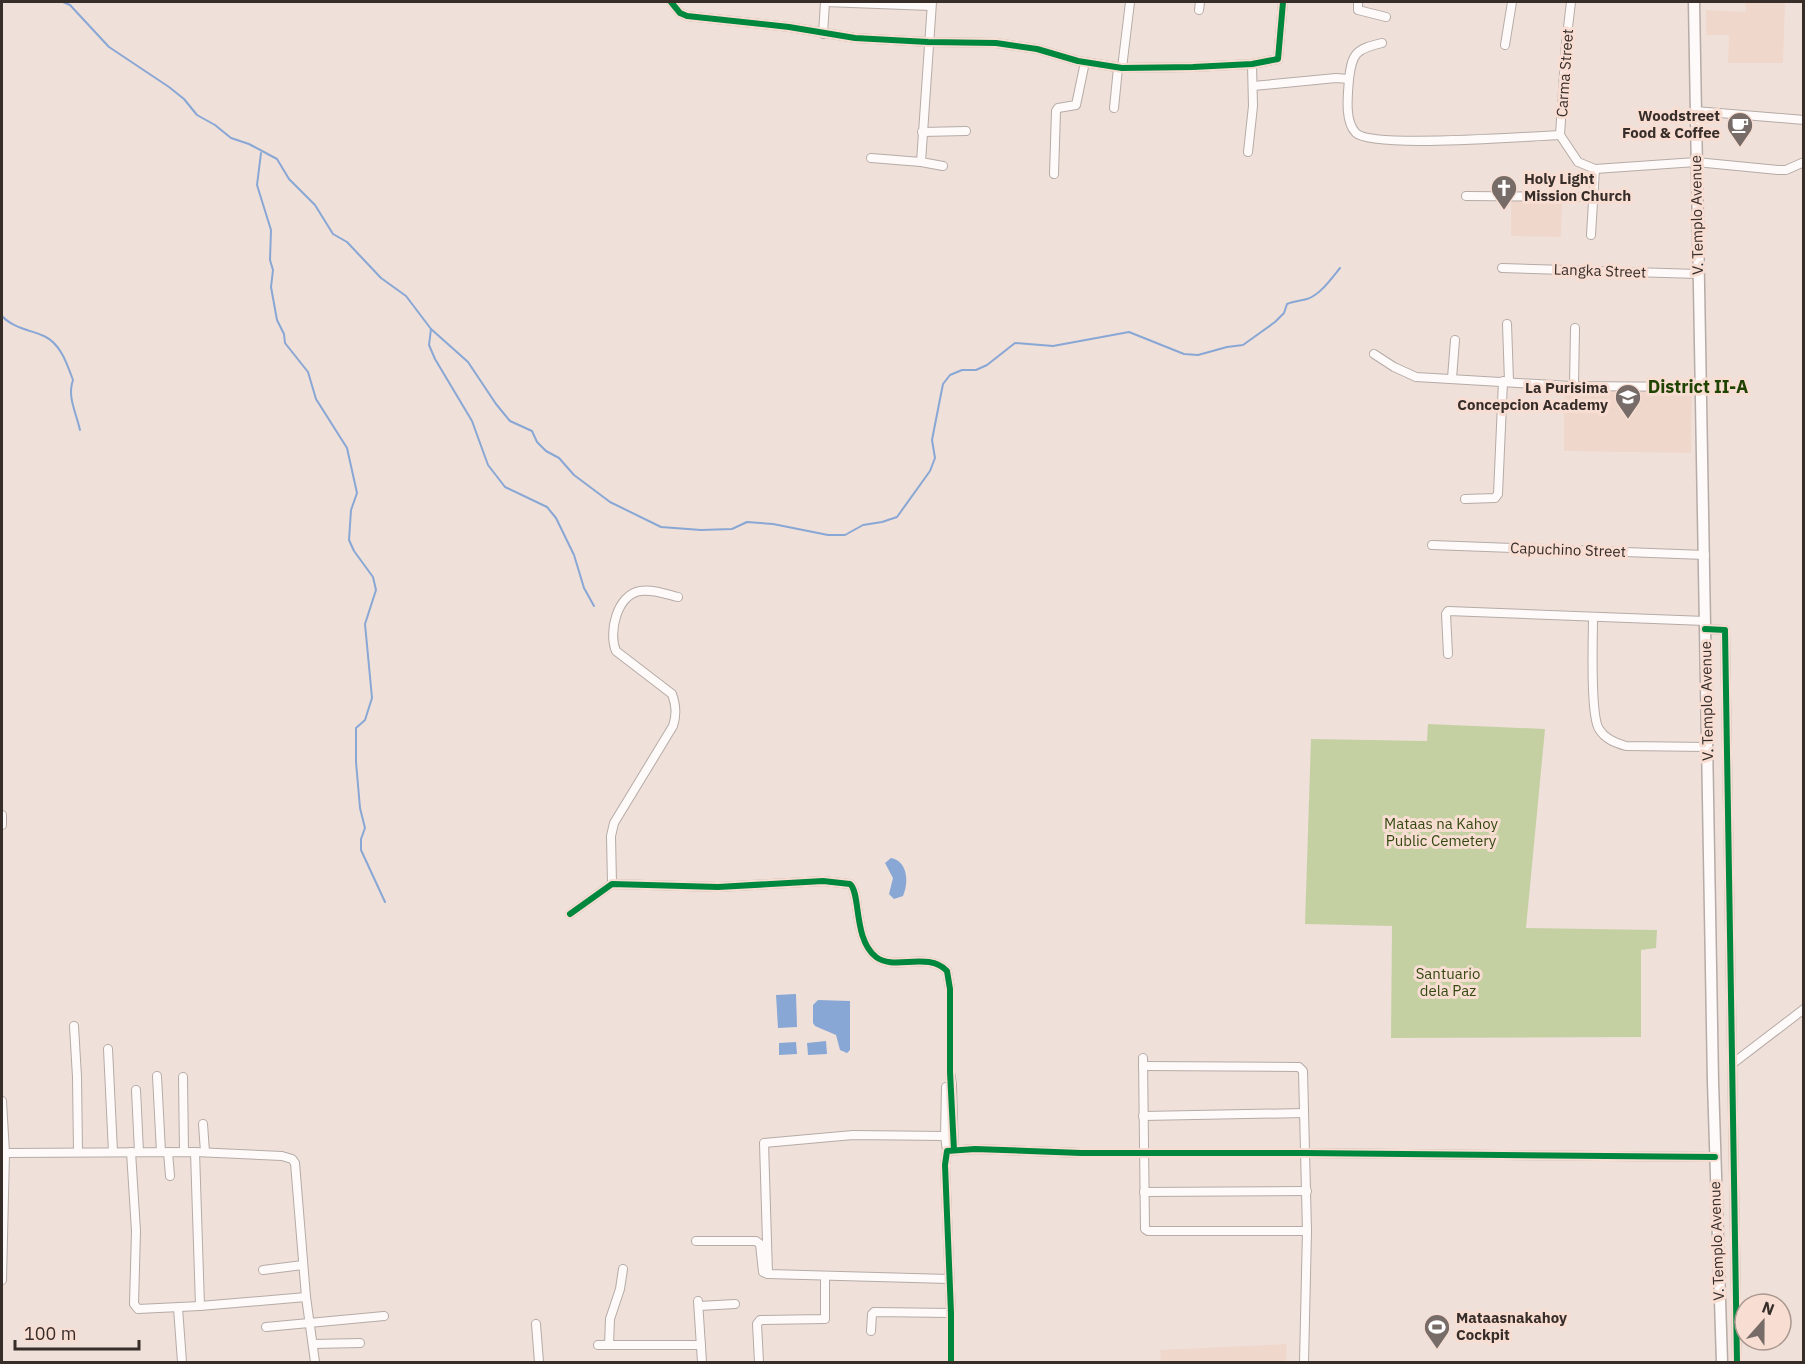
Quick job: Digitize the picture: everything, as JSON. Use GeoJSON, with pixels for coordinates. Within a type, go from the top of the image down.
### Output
{"type":"FeatureCollection","features":[{"type":"Feature","properties":{"kind":"main road","name":"V. Templo Avenue"},"geometry":{"type":"LineString","coordinates":[[1695,2],[1695,111],[1715,1157],[1722,1362]]}},
{"type":"Feature","properties":{"kind":"street"},"geometry":{"type":"LineString","coordinates":[[671,2],[680,13],[687,16],[789,27],[823,34],[928,42],[996,43],[1037,49],[1085,63],[1120,68],[1252,64],[1275,60],[1279,57],[1283,2]]}},
{"type":"Feature","properties":{"kind":"street"},"geometry":{"type":"LineString","coordinates":[[823,34],[825,2],[931,4],[921,162]]}},
{"type":"Feature","properties":{"kind":"street"},"geometry":{"type":"LineString","coordinates":[[1114,108],[1130,2]]}},
{"type":"Feature","properties":{"kind":"street"},"geometry":{"type":"LineString","coordinates":[[1358,2],[1358,10],[1386,17]]}},
{"type":"Feature","properties":{"kind":"street"},"geometry":{"type":"LineString","coordinates":[[1505,45],[1512,2]]}},
{"type":"Feature","properties":{"kind":"street","name":"Carma Street"},"geometry":{"type":"LineString","coordinates":[[1571,2],[1560,135],[1578,162],[1595,169]]}},
{"type":"Feature","properties":{"kind":"street"},"geometry":{"type":"LineString","coordinates":[[1382,43],[1369,46],[1354,54],[1351,60],[1348,99],[1350,120],[1355,131],[1364,137],[1439,140],[1560,135]]}},
{"type":"Feature","properties":{"kind":"street"},"geometry":{"type":"LineString","coordinates":[[1054,174],[1056,111],[1058,108],[1076,105],[1085,63]]}},
{"type":"Feature","properties":{"kind":"street"},"geometry":{"type":"LineString","coordinates":[[1248,152],[1252,134],[1252,64]]}},
{"type":"Feature","properties":{"kind":"street"},"geometry":{"type":"LineString","coordinates":[[1253,86],[1336,78],[1349,79]]}},
{"type":"Feature","properties":{"kind":"street"},"geometry":{"type":"LineString","coordinates":[[1695,111],[1803,120]]}},
{"type":"Feature","properties":{"kind":"street"},"geometry":{"type":"LineString","coordinates":[[922,132],[966,131]]}},
{"type":"Feature","properties":{"kind":"street"},"geometry":{"type":"LineString","coordinates":[[871,158],[943,166]]}},
{"type":"Feature","properties":{"kind":"street"},"geometry":{"type":"LineString","coordinates":[[1591,235],[1595,169],[1696,162],[1786,170],[1803,162]]}},
{"type":"Feature","properties":{"kind":"street"},"geometry":{"type":"LineString","coordinates":[[1466,196],[1593,197]]}},
{"type":"Feature","properties":{"kind":"street","name":"Langka Street"},"geometry":{"type":"LineString","coordinates":[[1502,268],[1698,274]]}},
{"type":"Feature","properties":{"kind":"street"},"geometry":{"type":"LineString","coordinates":[[1465,499],[1495,498],[1498,494],[1506,381],[1507,324]]}},
{"type":"Feature","properties":{"kind":"street"},"geometry":{"type":"LineString","coordinates":[[1574,386],[1575,328]]}},
{"type":"Feature","properties":{"kind":"street"},"geometry":{"type":"LineString","coordinates":[[1452,378],[1455,340]]}},
{"type":"Feature","properties":{"kind":"street"},"geometry":{"type":"LineString","coordinates":[[1374,354],[1416,377],[1574,386],[1701,387]]}},
{"type":"Feature","properties":{"kind":"street","name":"Capuchino Street"},"geometry":{"type":"LineString","coordinates":[[1432,545],[1705,555]]}},
{"type":"Feature","properties":{"kind":"street"},"geometry":{"type":"LineString","coordinates":[[612,884],[611,836],[614,823],[673,726],[676,717],[672,694],[616,651],[612,642],[615,617],[625,599],[638,591],[656,591],[678,597]]}},
{"type":"Feature","properties":{"kind":"street"},"geometry":{"type":"LineString","coordinates":[[1448,654],[1446,614],[1448,611],[1593,617],[1705,625],[1725,630],[1737,1362]]}},
{"type":"Feature","properties":{"kind":"street"},"geometry":{"type":"LineString","coordinates":[[1593,617],[1595,720],[1605,736],[1614,743],[1626,746],[1708,747]]}},
{"type":"Feature","properties":{"kind":"street"},"geometry":{"type":"LineString","coordinates":[[2,815],[2,825]]}},
{"type":"Feature","properties":{"kind":"street"},"geometry":{"type":"LineString","coordinates":[[570,914],[612,884],[735,887],[824,881],[850,884],[855,890],[857,916],[863,939],[877,958],[885,961],[935,962],[947,971],[950,989],[950,1071],[945,1136],[951,1151]]}},
{"type":"Feature","properties":{"kind":"street"},"geometry":{"type":"LineString","coordinates":[[1732,1064],[1803,1009]]}},
{"type":"Feature","properties":{"kind":"street"},"geometry":{"type":"LineString","coordinates":[[74,1026],[78,1152]]}},
{"type":"Feature","properties":{"kind":"street"},"geometry":{"type":"LineString","coordinates":[[108,1049],[113,1152]]}},
{"type":"Feature","properties":{"kind":"street"},"geometry":{"type":"LineString","coordinates":[[1304,1362],[1307,1231],[1303,1071],[1299,1067],[1143,1062],[1143,1226],[1148,1231],[1307,1231]]}},
{"type":"Feature","properties":{"kind":"street"},"geometry":{"type":"LineString","coordinates":[[157,1076],[164,1152],[170,1176]]}},
{"type":"Feature","properties":{"kind":"street"},"geometry":{"type":"LineString","coordinates":[[183,1077],[184,1152]]}},
{"type":"Feature","properties":{"kind":"street"},"geometry":{"type":"LineString","coordinates":[[949,1085],[951,1151],[945,1164],[951,1362]]}},
{"type":"Feature","properties":{"kind":"street"},"geometry":{"type":"LineString","coordinates":[[136,1090],[134,1304],[138,1309],[178,1308],[306,1297]]}},
{"type":"Feature","properties":{"kind":"street"},"geometry":{"type":"LineString","coordinates":[[2,1101],[5,1153],[2,1281]]}},
{"type":"Feature","properties":{"kind":"street"},"geometry":{"type":"LineString","coordinates":[[1143,1116],[1304,1113]]}},
{"type":"Feature","properties":{"kind":"street"},"geometry":{"type":"LineString","coordinates":[[203,1124],[205,1152]]}},
{"type":"Feature","properties":{"kind":"street"},"geometry":{"type":"LineString","coordinates":[[768,1274],[764,1143],[853,1136],[945,1136]]}},
{"type":"Feature","properties":{"kind":"street"},"geometry":{"type":"LineString","coordinates":[[951,1151],[1715,1157]]}},
{"type":"Feature","properties":{"kind":"street"},"geometry":{"type":"LineString","coordinates":[[195,1152],[200,1306]]}},
{"type":"Feature","properties":{"kind":"street"},"geometry":{"type":"LineString","coordinates":[[5,1153],[205,1152],[292,1159],[295,1163],[306,1297],[315,1362]]}},
{"type":"Feature","properties":{"kind":"street"},"geometry":{"type":"LineString","coordinates":[[1144,1192],[1306,1191]]}},
{"type":"Feature","properties":{"kind":"street"},"geometry":{"type":"LineString","coordinates":[[696,1242],[756,1241],[760,1244],[762,1272],[768,1274],[949,1278]]}},
{"type":"Feature","properties":{"kind":"street"},"geometry":{"type":"LineString","coordinates":[[263,1270],[303,1265]]}},
{"type":"Feature","properties":{"kind":"street"},"geometry":{"type":"LineString","coordinates":[[609,1345],[610,1319],[620,1289],[622,1269]]}},
{"type":"Feature","properties":{"kind":"street"},"geometry":{"type":"LineString","coordinates":[[759,1362],[757,1324],[760,1320],[825,1319],[825,1276]]}},
{"type":"Feature","properties":{"kind":"street"},"geometry":{"type":"LineString","coordinates":[[702,1362],[699,1303],[735,1304]]}},
{"type":"Feature","properties":{"kind":"street"},"geometry":{"type":"LineString","coordinates":[[178,1308],[182,1362]]}},
{"type":"Feature","properties":{"kind":"street"},"geometry":{"type":"LineString","coordinates":[[871,1331],[874,1312],[951,1313]]}},
{"type":"Feature","properties":{"kind":"street"},"geometry":{"type":"LineString","coordinates":[[266,1327],[384,1316]]}},
{"type":"Feature","properties":{"kind":"street"},"geometry":{"type":"LineString","coordinates":[[536,1324],[539,1362]]}},
{"type":"Feature","properties":{"kind":"street"},"geometry":{"type":"LineString","coordinates":[[313,1344],[360,1343]]}},
{"type":"Feature","properties":{"kind":"street"},"geometry":{"type":"LineString","coordinates":[[598,1345],[701,1345]]}},
{"type":"Feature","properties":{"kind":"shaded area"},"geometry":{"type":"Polygon","coordinates":[[[1745,2],[1785,2],[1783,63],[1728,63],[1729,35],[1706,35],[1706,10],[1746,12],[1745,2]]]}},
{"type":"Feature","properties":{"kind":"shaded area"},"geometry":{"type":"Polygon","coordinates":[[[1511,200],[1562,201],[1561,237],[1511,236],[1511,200]]]}},
{"type":"Feature","properties":{"kind":"shaded area","name":"La Purisima Concepcion Academy"},"geometry":{"type":"Polygon","coordinates":[[[1564,388],[1692,390],[1691,453],[1564,451],[1564,388]]]}},
{"type":"Feature","properties":{"kind":"shaded area"},"geometry":{"type":"Polygon","coordinates":[[[1287,1344],[1286,1362],[1161,1362],[1160,1350],[1287,1344]]]}},
{"type":"Feature","properties":{"kind":"green space","name":"Mataas na Kahoy Public Cemetery"},"geometry":{"type":"Polygon","coordinates":[[[1428,724],[1545,729],[1526,928],[1657,930],[1656,948],[1641,950],[1641,1037],[1391,1038],[1392,926],[1305,924],[1311,739],[1427,741],[1428,724]]]}},
{"type":"Feature","properties":{"kind":"water"},"geometry":{"type":"Polygon","coordinates":[[[891,858],[901,863],[906,873],[903,896],[894,899],[889,894],[893,878],[885,863],[891,858]]]}},
{"type":"Feature","properties":{"kind":"water"},"geometry":{"type":"Polygon","coordinates":[[[796,994],[797,1027],[778,1028],[776,995],[796,994]]]}},
{"type":"Feature","properties":{"kind":"water"},"geometry":{"type":"Polygon","coordinates":[[[818,1000],[850,1001],[850,1050],[847,1053],[840,1050],[836,1035],[813,1023],[813,1005],[818,1000]]]}},
{"type":"Feature","properties":{"kind":"water"},"geometry":{"type":"Polygon","coordinates":[[[826,1041],[827,1054],[808,1055],[807,1043],[826,1041]]]}},
{"type":"Feature","properties":{"kind":"water"},"geometry":{"type":"Polygon","coordinates":[[[796,1042],[797,1054],[779,1055],[779,1043],[796,1042]]]}},
{"type":"Feature","properties":{"kind":"waterway"},"geometry":{"type":"LineString","coordinates":[[63,2],[70,5],[109,47],[169,87],[184,99],[197,115],[215,125],[231,138],[249,144],[277,159],[289,179],[315,205],[333,234],[347,242],[381,278],[406,296],[431,329],[429,345],[472,421],[488,465],[505,487],[547,507],[556,518],[574,555],[584,588],[594,606]]}},
{"type":"Feature","properties":{"kind":"waterway"},"geometry":{"type":"LineString","coordinates":[[261,153],[257,185],[271,230],[270,260],[273,270],[271,287],[277,320],[284,334],[285,343],[308,372],[316,399],[347,448],[357,493],[351,510],[349,540],[373,577],[376,590],[365,624],[372,698],[365,720],[356,728],[356,762],[360,808],[365,828],[361,839],[361,850],[385,902]]}},
{"type":"Feature","properties":{"kind":"waterway"},"geometry":{"type":"LineString","coordinates":[[431,329],[468,362],[510,421],[532,431],[537,442],[546,451],[559,458],[574,475],[610,502],[661,527],[701,530],[732,529],[747,522],[773,524],[828,535],[845,535],[863,525],[897,517],[930,471],[935,458],[932,440],[943,384],[950,375],[962,370],[976,370],[987,365],[1015,343],[1053,346],[1129,332],[1184,354],[1198,355],[1243,345],[1275,322],[1284,313],[1287,304],[1316,294],[1340,268]]}},
{"type":"Feature","properties":{"kind":"waterway"},"geometry":{"type":"LineString","coordinates":[[2,316],[16,326],[44,336],[59,349],[73,380],[71,392],[80,430]]}},
{"type":"Feature","properties":{"kind":"cycle path"},"geometry":{"type":"LineString","coordinates":[[671,2],[680,13],[687,16],[789,27],[855,38],[996,43],[1037,49],[1078,61],[1122,68],[1252,64],[1278,59],[1283,2]]}},
{"type":"Feature","properties":{"kind":"cycle path"},"geometry":{"type":"LineString","coordinates":[[1705,629],[1725,630],[1737,1362]]}},
{"type":"Feature","properties":{"kind":"cycle path"},"geometry":{"type":"LineString","coordinates":[[570,914],[612,884],[718,887],[823,881],[850,884],[864,939],[876,957],[892,962],[930,962],[947,971],[950,989],[950,1072],[954,1150]]}},
{"type":"Feature","properties":{"kind":"cycle path"},"geometry":{"type":"LineString","coordinates":[[951,1362],[945,1165],[947,1151],[975,1149],[1081,1153],[1715,1157]]}},
{"type":"Feature","properties":{"kind":"place","name":"Woodstreet Food & Coffee"},"geometry":{"type":"Point","coordinates":[1740,148]}},
{"type":"Feature","properties":{"kind":"place","name":"Holy Light Mission Church"},"geometry":{"type":"Point","coordinates":[1504,211]}},
{"type":"Feature","properties":{"kind":"place","name":"La Purisima Concepcion Academy"},"geometry":{"type":"Point","coordinates":[1628,420]}},
{"type":"Feature","properties":{"kind":"place","name":"Mataasnakahoy Cockpit"},"geometry":{"type":"Point","coordinates":[1437,1350]}},
{"type":"Feature","properties":{"kind":"district","name":"District II-A"},"geometry":{"type":"Point","coordinates":[1698,387]}},
{"type":"Feature","properties":{"kind":"park label","name":"Santuario dela Paz"},"geometry":{"type":"Point","coordinates":[1448,982]}}]}
